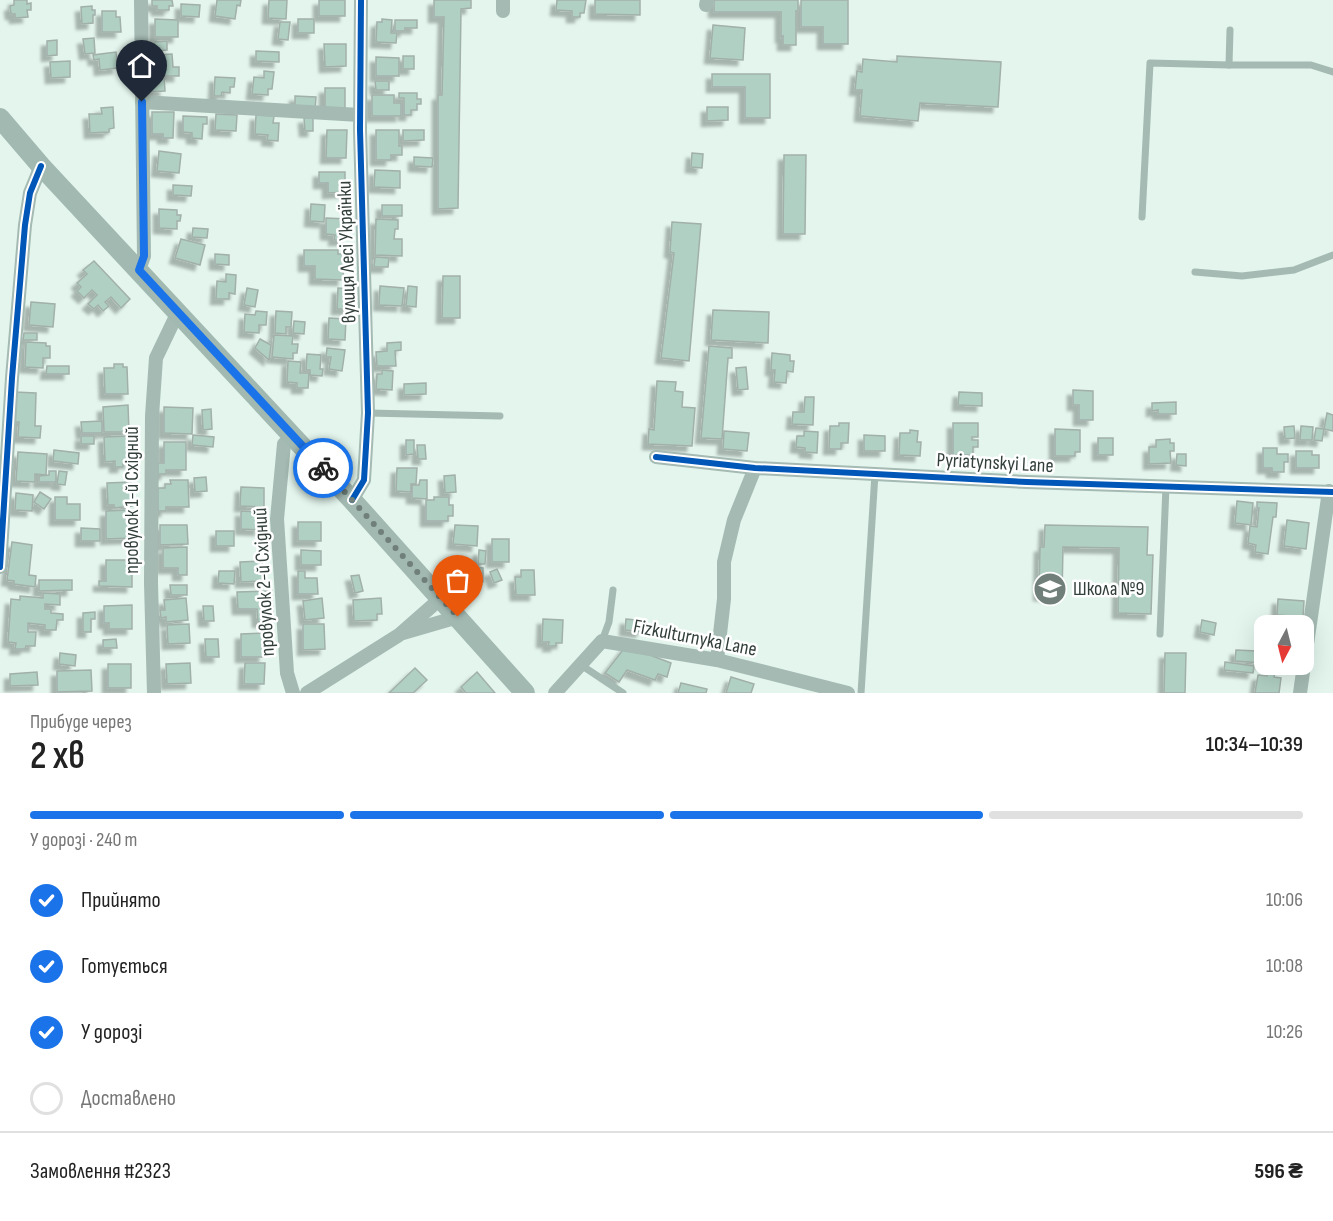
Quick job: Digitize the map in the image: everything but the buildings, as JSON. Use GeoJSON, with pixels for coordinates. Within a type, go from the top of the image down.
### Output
{"type":"FeatureCollection","features":[{"type":"Feature","properties":{"kind":"main road"},"geometry":{"type":"LineString","coordinates":[[0,118],[41,166],[352,500],[525,693]]}},
{"type":"Feature","properties":{"kind":"street"},"geometry":{"type":"LineString","coordinates":[[139,270],[144,256],[141,0]]}},
{"type":"Feature","properties":{"kind":"street","name":"вулиця Лесі Українки"},"geometry":{"type":"LineString","coordinates":[[352,500],[364,480],[368,413],[360,115],[360,0]]}},
{"type":"Feature","properties":{"kind":"street"},"geometry":{"type":"LineString","coordinates":[[142,102],[360,115]]}},
{"type":"Feature","properties":{"kind":"street"},"geometry":{"type":"LineString","coordinates":[[0,567],[6,378],[30,193],[41,166]]}},
{"type":"Feature","properties":{"kind":"street","name":"провулок 1-й Східний"},"geometry":{"type":"LineString","coordinates":[[154,693],[151,583],[152,416],[156,358],[178,312]]}},
{"type":"Feature","properties":{"kind":"street","name":"провулок 2-й Східний"},"geometry":{"type":"LineString","coordinates":[[293,436],[284,444],[277,519],[287,673],[293,693]]}},
{"type":"Feature","properties":{"kind":"street","name":"Pyriatynskyi Lane"},"geometry":{"type":"LineString","coordinates":[[656,457],[755,468],[1027,482],[1331,491]]}},
{"type":"Feature","properties":{"kind":"street"},"geometry":{"type":"LineString","coordinates":[[717,660],[724,599],[724,562],[734,520],[755,468]]}},
{"type":"Feature","properties":{"kind":"street"},"geometry":{"type":"LineString","coordinates":[[1300,693],[1331,491]]}},
{"type":"Feature","properties":{"kind":"street"},"geometry":{"type":"LineString","coordinates":[[307,693],[399,635],[440,598]]}},
{"type":"Feature","properties":{"kind":"street"},"geometry":{"type":"LineString","coordinates":[[399,635],[458,617]]}},
{"type":"Feature","properties":{"kind":"street","name":"Fizkulturnyka Lane"},"geometry":{"type":"LineString","coordinates":[[555,693],[602,641],[717,660],[848,693]]}},
{"type":"Feature","properties":{"kind":"lane"},"geometry":{"type":"LineString","coordinates":[[1229,65],[1230,30]]}},
{"type":"Feature","properties":{"kind":"lane"},"geometry":{"type":"LineString","coordinates":[[1143,217],[1150,63],[1311,65],[1333,72]]}},
{"type":"Feature","properties":{"kind":"lane"},"geometry":{"type":"LineString","coordinates":[[1195,272],[1242,276],[1294,270],[1333,255]]}},
{"type":"Feature","properties":{"kind":"lane"},"geometry":{"type":"LineString","coordinates":[[368,413],[500,416]]}},
{"type":"Feature","properties":{"kind":"lane"},"geometry":{"type":"LineString","coordinates":[[861,693],[875,474]]}},
{"type":"Feature","properties":{"kind":"lane"},"geometry":{"type":"LineString","coordinates":[[1160,633],[1166,486]]}},
{"type":"Feature","properties":{"kind":"lane"},"geometry":{"type":"LineString","coordinates":[[602,641],[609,622],[613,590]]}},
{"type":"Feature","properties":{"kind":"lane"},"geometry":{"type":"LineString","coordinates":[[581,665],[623,693]]}},
{"type":"Feature","properties":{"kind":"cycle path"},"geometry":{"type":"LineString","coordinates":[[352,500],[364,480],[368,413],[360,130],[361,0]]}},
{"type":"Feature","properties":{"kind":"cycle path"},"geometry":{"type":"LineString","coordinates":[[0,567],[12,378],[25,225],[30,193],[41,166]]}},
{"type":"Feature","properties":{"kind":"cycle path"},"geometry":{"type":"LineString","coordinates":[[656,457],[755,468],[1027,482],[1333,492]]}},
{"type":"Feature","properties":{"kind":"way so far"},"geometry":{"type":"LineString","coordinates":[[323,468],[458,617]]}},
{"type":"Feature","properties":{"kind":"place","name":"Школа №9"},"geometry":{"type":"Point","coordinates":[1050,589]}},
{"type":"Feature","properties":{"kind":"route"},"geometry":{"type":"LineString","coordinates":[[142,102],[144,256],[139,270],[323,468]]}}]}
